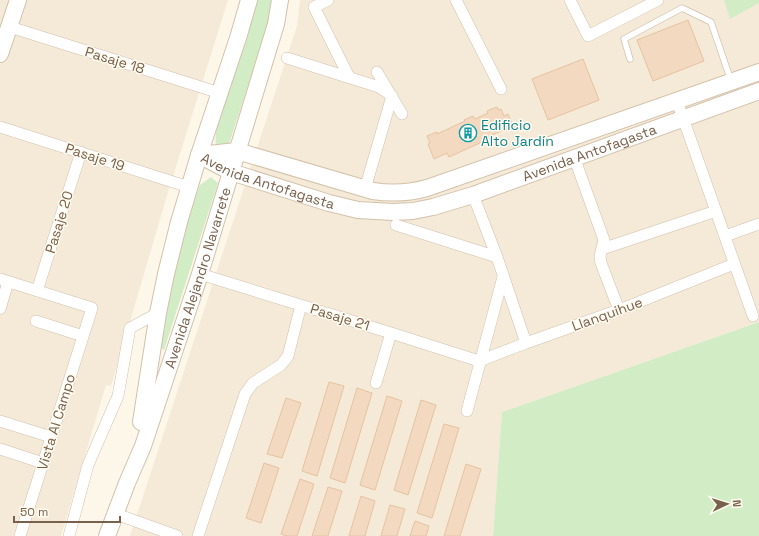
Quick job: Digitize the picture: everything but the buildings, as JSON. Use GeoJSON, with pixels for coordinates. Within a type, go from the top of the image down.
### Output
{"type":"FeatureCollection","features":[{"type":"Feature","properties":{"kind":"street"},"geometry":{"type":"LineString","coordinates":[[0,54],[18,0]]}},
{"type":"Feature","properties":{"kind":"street","name":"Avenida Alejandro Navarrete"},"geometry":{"type":"LineString","coordinates":[[127,483],[143,415],[158,313],[178,222],[238,38],[248,0]]}},
{"type":"Feature","properties":{"kind":"street","name":"Avenida Alejandro Navarrete"},"geometry":{"type":"LineString","coordinates":[[107,536],[143,446],[200,274],[276,24],[280,0]]}},
{"type":"Feature","properties":{"kind":"street"},"geometry":{"type":"LineString","coordinates":[[328,0],[314,7],[349,77]]}},
{"type":"Feature","properties":{"kind":"street"},"geometry":{"type":"LineString","coordinates":[[456,0],[501,89]]}},
{"type":"Feature","properties":{"kind":"street"},"geometry":{"type":"LineString","coordinates":[[570,0],[588,36],[658,0]]}},
{"type":"Feature","properties":{"kind":"street","name":"Pasaje 18"},"geometry":{"type":"LineString","coordinates":[[10,27],[220,93]]}},
{"type":"Feature","properties":{"kind":"street"},"geometry":{"type":"LineString","coordinates":[[286,58],[378,87],[392,96]]}},
{"type":"Feature","properties":{"kind":"street"},"geometry":{"type":"LineString","coordinates":[[377,72],[402,114]]}},
{"type":"Feature","properties":{"kind":"street","name":"Avenida Antofagasta"},"geometry":{"type":"LineString","coordinates":[[199,155],[237,152],[381,193],[405,193],[427,188],[759,72]]}},
{"type":"Feature","properties":{"kind":"street","name":"Avenida Antofagasta"},"geometry":{"type":"LineString","coordinates":[[199,155],[231,172],[329,203],[358,210],[393,212],[427,208],[473,195],[759,91]]}},
{"type":"Feature","properties":{"kind":"street"},"geometry":{"type":"LineString","coordinates":[[366,189],[392,96]]}},
{"type":"Feature","properties":{"kind":"street"},"geometry":{"type":"LineString","coordinates":[[677,101],[753,316]]}},
{"type":"Feature","properties":{"kind":"street","name":"Pasaje 19"},"geometry":{"type":"LineString","coordinates":[[0,127],[189,187]]}},
{"type":"Feature","properties":{"kind":"street","name":"Pasaje 20"},"geometry":{"type":"LineString","coordinates":[[38,291],[81,152]]}},
{"type":"Feature","properties":{"kind":"street"},"geometry":{"type":"LineString","coordinates":[[574,157],[604,240],[600,256],[601,263],[619,310]]}},
{"type":"Feature","properties":{"kind":"street"},"geometry":{"type":"LineString","coordinates":[[473,195],[497,257],[526,343]]}},
{"type":"Feature","properties":{"kind":"street"},"geometry":{"type":"LineString","coordinates":[[602,250],[716,211]]}},
{"type":"Feature","properties":{"kind":"street"},"geometry":{"type":"LineString","coordinates":[[725,236],[759,224]]}},
{"type":"Feature","properties":{"kind":"street"},"geometry":{"type":"LineString","coordinates":[[396,225],[497,257]]}},
{"type":"Feature","properties":{"kind":"street","name":"Llanquihue"},"geometry":{"type":"LineString","coordinates":[[479,361],[619,310],[734,264]]}},
{"type":"Feature","properties":{"kind":"street","name":"Pasaje 21"},"geometry":{"type":"LineString","coordinates":[[200,274],[391,332],[479,361]]}},
{"type":"Feature","properties":{"kind":"street"},"geometry":{"type":"LineString","coordinates":[[467,411],[479,361],[503,277]]}},
{"type":"Feature","properties":{"kind":"street"},"geometry":{"type":"LineString","coordinates":[[0,309],[4,280],[38,291]]}},
{"type":"Feature","properties":{"kind":"street","name":"Vista Al Campo"},"geometry":{"type":"LineString","coordinates":[[20,536],[92,308],[38,291]]}},
{"type":"Feature","properties":{"kind":"street"},"geometry":{"type":"LineString","coordinates":[[198,536],[245,394],[253,383],[280,365],[288,356],[300,305]]}},
{"type":"Feature","properties":{"kind":"street","name":"Avenida Alejandro Navarrete"},"geometry":{"type":"LineString","coordinates":[[69,536],[88,465],[118,396],[130,328],[158,313]]}},
{"type":"Feature","properties":{"kind":"street"},"geometry":{"type":"LineString","coordinates":[[36,321],[83,336]]}},
{"type":"Feature","properties":{"kind":"street"},"geometry":{"type":"LineString","coordinates":[[376,383],[391,332]]}},
{"type":"Feature","properties":{"kind":"street"},"geometry":{"type":"LineString","coordinates":[[0,421],[52,437]]}},
{"type":"Feature","properties":{"kind":"street"},"geometry":{"type":"LineString","coordinates":[[0,449],[43,463]]}},
{"type":"Feature","properties":{"kind":"street"},"geometry":{"type":"LineString","coordinates":[[116,514],[177,536]]}},
{"type":"Feature","properties":{"kind":"lane"},"geometry":{"type":"LineString","coordinates":[[630,59],[624,39],[682,8],[711,22],[732,82]]}},
{"type":"Feature","properties":{"kind":"shaded area"},"geometry":{"type":"Polygon","coordinates":[[[0,0],[228,0],[169,189],[111,386],[106,385],[61,536],[0,536],[0,0]]]}},
{"type":"Feature","properties":{"kind":"shaded area"},"geometry":{"type":"Polygon","coordinates":[[[300,0],[759,0],[759,322],[502,412],[493,536],[130,536],[297,26],[300,0]]]}},
{"type":"Feature","properties":{"kind":"green space"},"geometry":{"type":"Polygon","coordinates":[[[256,0],[273,0],[274,6],[227,150],[216,146],[218,124],[221,111],[246,42],[256,0]]]}},
{"type":"Feature","properties":{"kind":"green space"},"geometry":{"type":"Polygon","coordinates":[[[724,0],[759,0],[759,3],[730,19],[724,0]]]}},
{"type":"Feature","properties":{"kind":"green space"},"geometry":{"type":"Polygon","coordinates":[[[211,177],[218,183],[164,350],[160,348],[168,286],[185,227],[200,185],[211,177]]]}},
{"type":"Feature","properties":{"kind":"green space"},"geometry":{"type":"Polygon","coordinates":[[[759,322],[759,536],[493,536],[502,412],[759,322]]]}},
{"type":"Feature","properties":{"kind":"place","name":"Edificio Alto Jardín"},"geometry":{"type":"Point","coordinates":[468,133]}}]}
